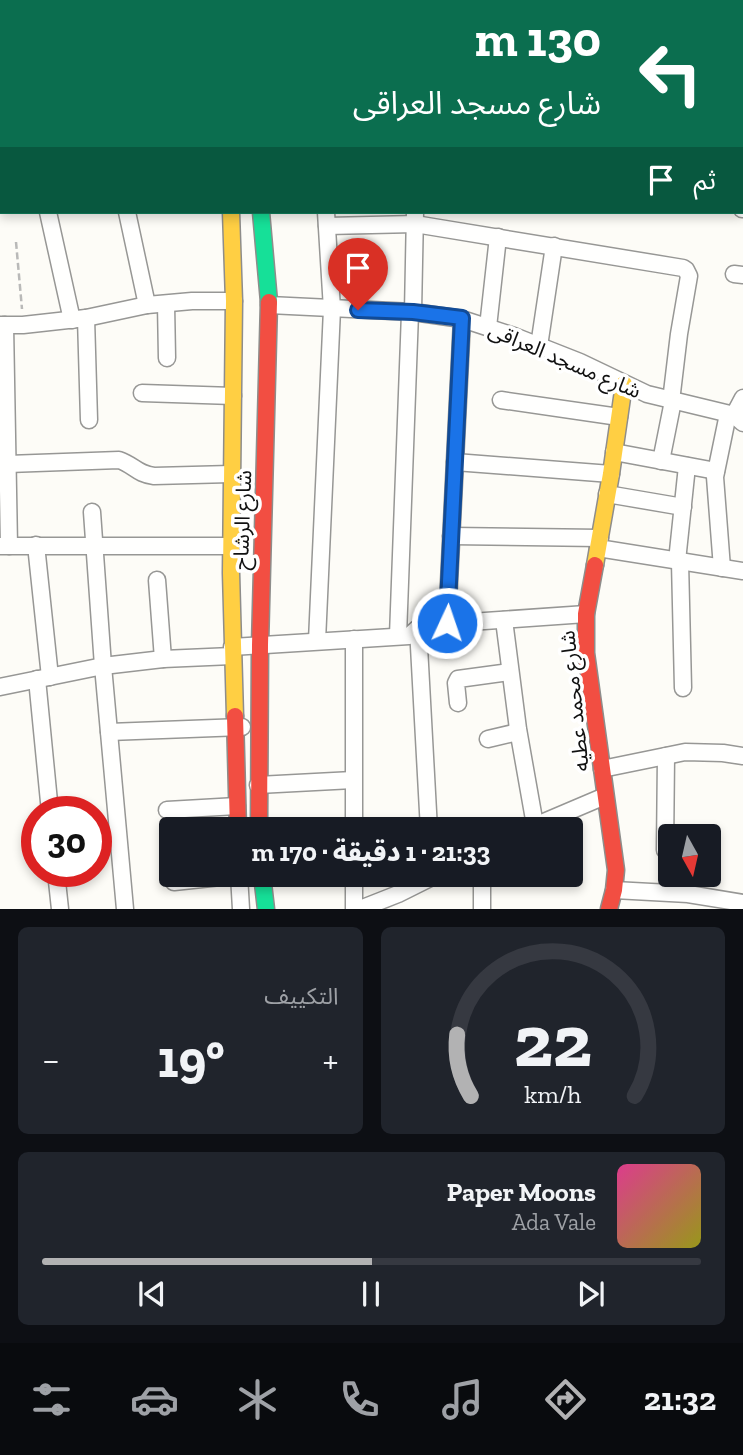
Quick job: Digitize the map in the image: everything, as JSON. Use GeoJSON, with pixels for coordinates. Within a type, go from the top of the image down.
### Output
{"type":"FeatureCollection","features":[{"type":"Feature","properties":{"kind":"street"},"geometry":{"type":"LineString","coordinates":[[49,214],[79,319],[89,420]]}},
{"type":"Feature","properties":{"kind":"street"},"geometry":{"type":"LineString","coordinates":[[127,214],[147,305]]}},
{"type":"Feature","properties":{"kind":"street","name":"شارع الرشاح"},"geometry":{"type":"LineString","coordinates":[[231,214],[234,300],[232,651],[237,817]]}},
{"type":"Feature","properties":{"kind":"street","name":"شارع الرشاح"},"geometry":{"type":"LineString","coordinates":[[259,817],[260,645],[269,305],[261,214]]}},
{"type":"Feature","properties":{"kind":"street"},"geometry":{"type":"LineString","coordinates":[[398,636],[415,218]]}},
{"type":"Feature","properties":{"kind":"street"},"geometry":{"type":"LineString","coordinates":[[317,640],[332,309],[327,219],[415,218],[498,237],[686,270],[689,276],[678,334],[672,401],[661,461]]}},
{"type":"Feature","properties":{"kind":"street"},"geometry":{"type":"LineString","coordinates":[[488,327],[498,237]]}},
{"type":"Feature","properties":{"kind":"street"},"geometry":{"type":"LineString","coordinates":[[539,346],[554,246]]}},
{"type":"Feature","properties":{"kind":"street"},"geometry":{"type":"LineString","coordinates":[[231,546],[5,546],[3,325],[79,319],[147,305],[234,300]]}},
{"type":"Feature","properties":{"kind":"street"},"geometry":{"type":"LineString","coordinates":[[166,304],[167,358]]}},
{"type":"Feature","properties":{"kind":"street","name":"شارع مسجد العراقى"},"geometry":{"type":"LineString","coordinates":[[269,305],[412,312],[462,318],[580,362],[647,394],[735,417]]}},
{"type":"Feature","properties":{"kind":"street"},"geometry":{"type":"LineString","coordinates":[[447,623],[462,318]]}},
{"type":"Feature","properties":{"kind":"street","name":"شارع محمد عطيه"},"geometry":{"type":"LineString","coordinates":[[610,909],[616,870],[586,653],[586,614],[624,384]]}},
{"type":"Feature","properties":{"kind":"street"},"geometry":{"type":"LineString","coordinates":[[142,393],[233,396]]}},
{"type":"Feature","properties":{"kind":"street"},"geometry":{"type":"LineString","coordinates":[[722,568],[715,491],[716,471],[743,398]]}},
{"type":"Feature","properties":{"kind":"street"},"geometry":{"type":"LineString","coordinates":[[501,400],[619,417]]}},
{"type":"Feature","properties":{"kind":"street"},"geometry":{"type":"LineString","coordinates":[[614,452],[716,471]]}},
{"type":"Feature","properties":{"kind":"street"},"geometry":{"type":"LineString","coordinates":[[5,471],[119,460],[130,463],[144,475],[231,474]]}},
{"type":"Feature","properties":{"kind":"street"},"geometry":{"type":"LineString","coordinates":[[455,462],[611,474]]}},
{"type":"Feature","properties":{"kind":"street"},"geometry":{"type":"LineString","coordinates":[[683,688],[678,561],[687,466]]}},
{"type":"Feature","properties":{"kind":"street"},"geometry":{"type":"LineString","coordinates":[[607,494],[683,507]]}},
{"type":"Feature","properties":{"kind":"street"},"geometry":{"type":"LineString","coordinates":[[92,512],[125,909]]}},
{"type":"Feature","properties":{"kind":"street"},"geometry":{"type":"LineString","coordinates":[[451,536],[599,543],[678,561],[743,571]]}},
{"type":"Feature","properties":{"kind":"street"},"geometry":{"type":"LineString","coordinates":[[36,545],[49,796]]}},
{"type":"Feature","properties":{"kind":"street"},"geometry":{"type":"LineString","coordinates":[[157,580],[163,659]]}},
{"type":"Feature","properties":{"kind":"street"},"geometry":{"type":"LineString","coordinates":[[0,687],[103,666],[232,651],[260,645],[408,636],[427,625],[586,614]]}},
{"type":"Feature","properties":{"kind":"street"},"geometry":{"type":"LineString","coordinates":[[504,620],[529,817]]}},
{"type":"Feature","properties":{"kind":"street"},"geometry":{"type":"LineString","coordinates":[[418,628],[428,817]]}},
{"type":"Feature","properties":{"kind":"street"},"geometry":{"type":"LineString","coordinates":[[354,639],[354,817]]}},
{"type":"Feature","properties":{"kind":"street"},"geometry":{"type":"LineString","coordinates":[[458,703],[458,679],[510,671]]}},
{"type":"Feature","properties":{"kind":"street"},"geometry":{"type":"LineString","coordinates":[[109,732],[259,726]]}},
{"type":"Feature","properties":{"kind":"street"},"geometry":{"type":"LineString","coordinates":[[488,740],[518,732]]}},
{"type":"Feature","properties":{"kind":"street"},"geometry":{"type":"LineString","coordinates":[[601,769],[685,752],[743,756]]}},
{"type":"Feature","properties":{"kind":"street"},"geometry":{"type":"LineString","coordinates":[[665,824],[666,756]]}},
{"type":"Feature","properties":{"kind":"street"},"geometry":{"type":"LineString","coordinates":[[258,785],[354,780]]}},
{"type":"Feature","properties":{"kind":"street"},"geometry":{"type":"LineString","coordinates":[[554,817],[605,796]]}},
{"type":"Feature","properties":{"kind":"street"},"geometry":{"type":"LineString","coordinates":[[167,810],[237,806]]}},
{"type":"Feature","properties":{"kind":"street"},"geometry":{"type":"LineString","coordinates":[[58,887],[60,909]]}},
{"type":"Feature","properties":{"kind":"street"},"geometry":{"type":"LineString","coordinates":[[240,887],[241,909]]}},
{"type":"Feature","properties":{"kind":"street"},"geometry":{"type":"LineString","coordinates":[[263,887],[266,909]]}},
{"type":"Feature","properties":{"kind":"street"},"geometry":{"type":"LineString","coordinates":[[354,887],[354,909]]}},
{"type":"Feature","properties":{"kind":"street"},"geometry":{"type":"LineString","coordinates":[[360,909],[398,902],[418,887]]}},
{"type":"Feature","properties":{"kind":"street"},"geometry":{"type":"LineString","coordinates":[[482,887],[482,909]]}},
{"type":"Feature","properties":{"kind":"street"},"geometry":{"type":"LineString","coordinates":[[614,890],[686,901],[743,903]]}},
{"type":"Feature","properties":{"kind":"path"},"geometry":{"type":"LineString","coordinates":[[16,242],[23,325]]}},
{"type":"Feature","properties":{"kind":"traffic: fast"},"geometry":{"type":"LineString","coordinates":[[261,214],[269,302]]}},
{"type":"Feature","properties":{"kind":"traffic: fast"},"geometry":{"type":"LineString","coordinates":[[263,887],[266,909]]}},
{"type":"Feature","properties":{"kind":"traffic: slow"},"geometry":{"type":"LineString","coordinates":[[231,214],[234,301],[231,573],[235,716]]}},
{"type":"Feature","properties":{"kind":"traffic: slow"},"geometry":{"type":"LineString","coordinates":[[595,565],[624,384]]}},
{"type":"Feature","properties":{"kind":"traffic: jam"},"geometry":{"type":"LineString","coordinates":[[259,817],[260,645],[269,302]]}},
{"type":"Feature","properties":{"kind":"traffic: jam"},"geometry":{"type":"LineString","coordinates":[[595,565],[586,614],[586,653],[616,870],[609,909]]}},
{"type":"Feature","properties":{"kind":"traffic: jam"},"geometry":{"type":"LineString","coordinates":[[235,716],[238,817]]}},
{"type":"Feature","properties":{"kind":"route"},"geometry":{"type":"LineString","coordinates":[[358,310],[413,312],[462,318],[447,623]]}}]}
